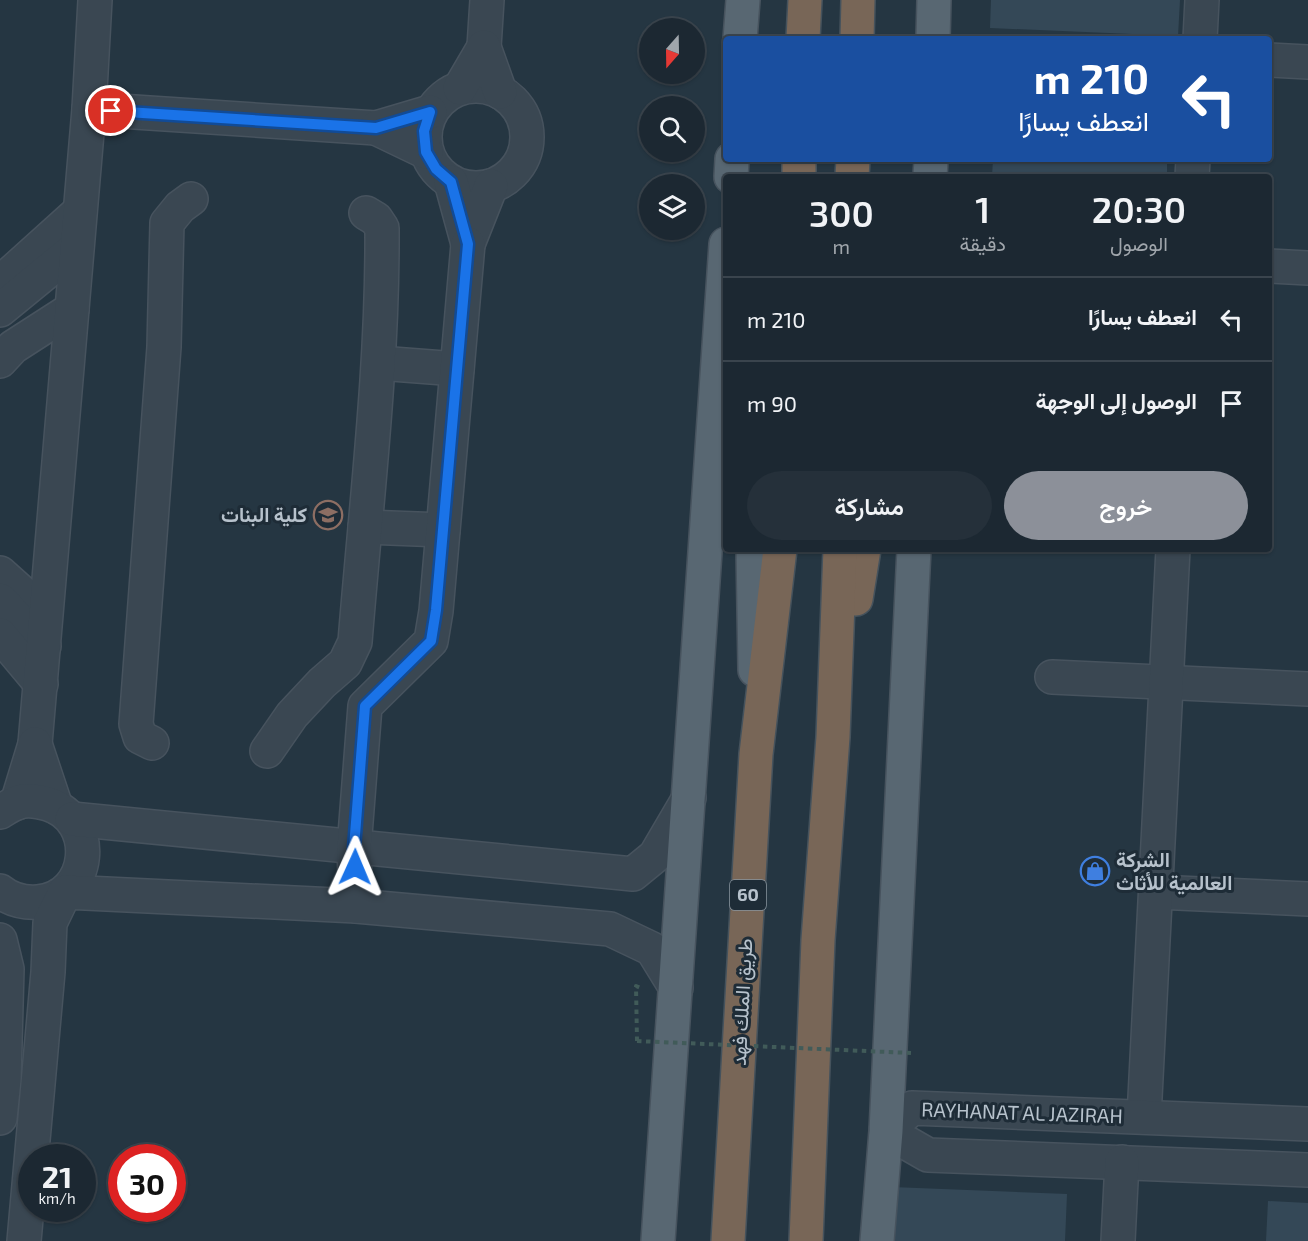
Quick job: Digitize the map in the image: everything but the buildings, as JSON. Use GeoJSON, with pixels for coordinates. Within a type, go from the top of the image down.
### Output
{"type":"FeatureCollection","features":[{"type":"Feature","properties":{"kind":"highway"},"geometry":{"type":"LineString","coordinates":[[803,36],[805,0]]}},
{"type":"Feature","properties":{"kind":"highway"},"geometry":{"type":"LineString","coordinates":[[857,36],[858,0]]}},
{"type":"Feature","properties":{"kind":"highway","name":"طريق الملك فهد"},"geometry":{"type":"LineString","coordinates":[[728,1241],[756,754],[780,552]]}},
{"type":"Feature","properties":{"kind":"highway"},"geometry":{"type":"LineString","coordinates":[[806,1241],[818,940],[833,737],[840,552]]}},
{"type":"Feature","properties":{"kind":"highway"},"geometry":{"type":"LineString","coordinates":[[833,737],[864,552]]}},
{"type":"Feature","properties":{"kind":"main road"},"geometry":{"type":"LineString","coordinates":[[740,36],[742,0]]}},
{"type":"Feature","properties":{"kind":"main road"},"geometry":{"type":"LineString","coordinates":[[933,36],[934,0]]}},
{"type":"Feature","properties":{"kind":"main road"},"geometry":{"type":"LineString","coordinates":[[658,1241],[723,288]]}},
{"type":"Feature","properties":{"kind":"main road"},"geometry":{"type":"LineString","coordinates":[[753,552],[756,754]]}},
{"type":"Feature","properties":{"kind":"main road"},"geometry":{"type":"LineString","coordinates":[[877,1241],[886,1131],[914,552]]}},
{"type":"Feature","properties":{"kind":"street"},"geometry":{"type":"LineString","coordinates":[[8,807],[35,744],[75,278],[95,0]]}},
{"type":"Feature","properties":{"kind":"street"},"geometry":{"type":"LineString","coordinates":[[487,0],[484,47],[500,92]]}},
{"type":"Feature","properties":{"kind":"street"},"geometry":{"type":"LineString","coordinates":[[1200,36],[1202,0]]}},
{"type":"Feature","properties":{"kind":"street"},"geometry":{"type":"LineString","coordinates":[[460,88],[484,47]]}},
{"type":"Feature","properties":{"kind":"street"},"geometry":{"type":"LineString","coordinates":[[1272,60],[1308,62]]}},
{"type":"Feature","properties":{"kind":"street"},"geometry":{"type":"LineString","coordinates":[[481,86],[500,92],[515,105],[525,122],[527,142],[521,161],[508,177],[491,186],[471,188],[451,182],[436,169],[426,152],[424,131],[430,112],[443,97],[460,88],[481,86]]}},
{"type":"Feature","properties":{"kind":"street"},"geometry":{"type":"LineString","coordinates":[[88,110],[376,128],[430,112]]}},
{"type":"Feature","properties":{"kind":"street"},"geometry":{"type":"LineString","coordinates":[[376,128],[426,152]]}},
{"type":"Feature","properties":{"kind":"street"},"geometry":{"type":"LineString","coordinates":[[451,182],[468,244]]}},
{"type":"Feature","properties":{"kind":"street"},"geometry":{"type":"LineString","coordinates":[[356,906],[354,848],[365,706],[431,641],[468,244],[491,186]]}},
{"type":"Feature","properties":{"kind":"street"},"geometry":{"type":"LineString","coordinates":[[152,743],[140,737],[136,724],[164,347],[167,222],[180,207],[191,199]]}},
{"type":"Feature","properties":{"kind":"street"},"geometry":{"type":"LineString","coordinates":[[0,283],[80,211]]}},
{"type":"Feature","properties":{"kind":"street"},"geometry":{"type":"LineString","coordinates":[[267,751],[292,715],[321,683],[345,663],[355,642],[379,363],[382,291],[382,228],[376,219],[366,213]]}},
{"type":"Feature","properties":{"kind":"street"},"geometry":{"type":"LineString","coordinates":[[1272,266],[1308,267]]}},
{"type":"Feature","properties":{"kind":"street"},"geometry":{"type":"LineString","coordinates":[[0,310],[75,278]]}},
{"type":"Feature","properties":{"kind":"street"},"geometry":{"type":"LineString","coordinates":[[0,336],[75,278]]}},
{"type":"Feature","properties":{"kind":"street"},"geometry":{"type":"LineString","coordinates":[[0,361],[75,278]]}},
{"type":"Feature","properties":{"kind":"street"},"geometry":{"type":"LineString","coordinates":[[379,363],[457,369]]}},
{"type":"Feature","properties":{"kind":"street"},"geometry":{"type":"LineString","coordinates":[[364,527],[443,530]]}},
{"type":"Feature","properties":{"kind":"street"},"geometry":{"type":"LineString","coordinates":[[1144,1117],[1173,552]]}},
{"type":"Feature","properties":{"kind":"street"},"geometry":{"type":"LineString","coordinates":[[0,573],[45,631]]}},
{"type":"Feature","properties":{"kind":"street"},"geometry":{"type":"LineString","coordinates":[[0,600],[45,631]]}},
{"type":"Feature","properties":{"kind":"street"},"geometry":{"type":"LineString","coordinates":[[0,635],[40,695]]}},
{"type":"Feature","properties":{"kind":"street"},"geometry":{"type":"LineString","coordinates":[[0,662],[40,695]]}},
{"type":"Feature","properties":{"kind":"street"},"geometry":{"type":"LineString","coordinates":[[1052,677],[1308,689]]}},
{"type":"Feature","properties":{"kind":"street"},"geometry":{"type":"LineString","coordinates":[[24,1241],[48,972],[50,923],[65,891],[78,876],[83,857],[81,837],[64,813],[35,744]]}},
{"type":"Feature","properties":{"kind":"street"},"geometry":{"type":"LineString","coordinates":[[8,807],[37,801],[64,813],[354,848],[633,874],[655,856],[688,798]]}},
{"type":"Feature","properties":{"kind":"street"},"geometry":{"type":"LineString","coordinates":[[0,891],[8,897],[27,903],[47,901],[65,891],[356,906],[610,929],[652,949],[676,988]]}},
{"type":"Feature","properties":{"kind":"street"},"geometry":{"type":"LineString","coordinates":[[1156,892],[1308,899]]}},
{"type":"Feature","properties":{"kind":"street"},"geometry":{"type":"LineString","coordinates":[[0,940],[7,969],[0,1118]]}},
{"type":"Feature","properties":{"kind":"street","name":"RAYHANAT AL JAZIRAH"},"geometry":{"type":"LineString","coordinates":[[1308,1124],[912,1108],[886,1131],[928,1155],[1308,1170]]}},
{"type":"Feature","properties":{"kind":"street"},"geometry":{"type":"LineString","coordinates":[[1118,1241],[1122,1162]]}},
{"type":"Feature","properties":{"kind":"path"},"geometry":{"type":"LineString","coordinates":[[637,1041],[911,1053]]}},
{"type":"Feature","properties":{"kind":"place","name":"كلية البنات"},"geometry":{"type":"Point","coordinates":[328,515]}},
{"type":"Feature","properties":{"kind":"place","name":"الشركة العالمية للأثاث"},"geometry":{"type":"Point","coordinates":[1095,871]}},
{"type":"Feature","properties":{"kind":"route"},"geometry":{"type":"LineString","coordinates":[[111,111],[376,128],[430,112],[424,131],[426,152],[436,169],[451,182],[468,244],[436,610],[431,641],[365,706],[354,848],[355,867]]}}]}
